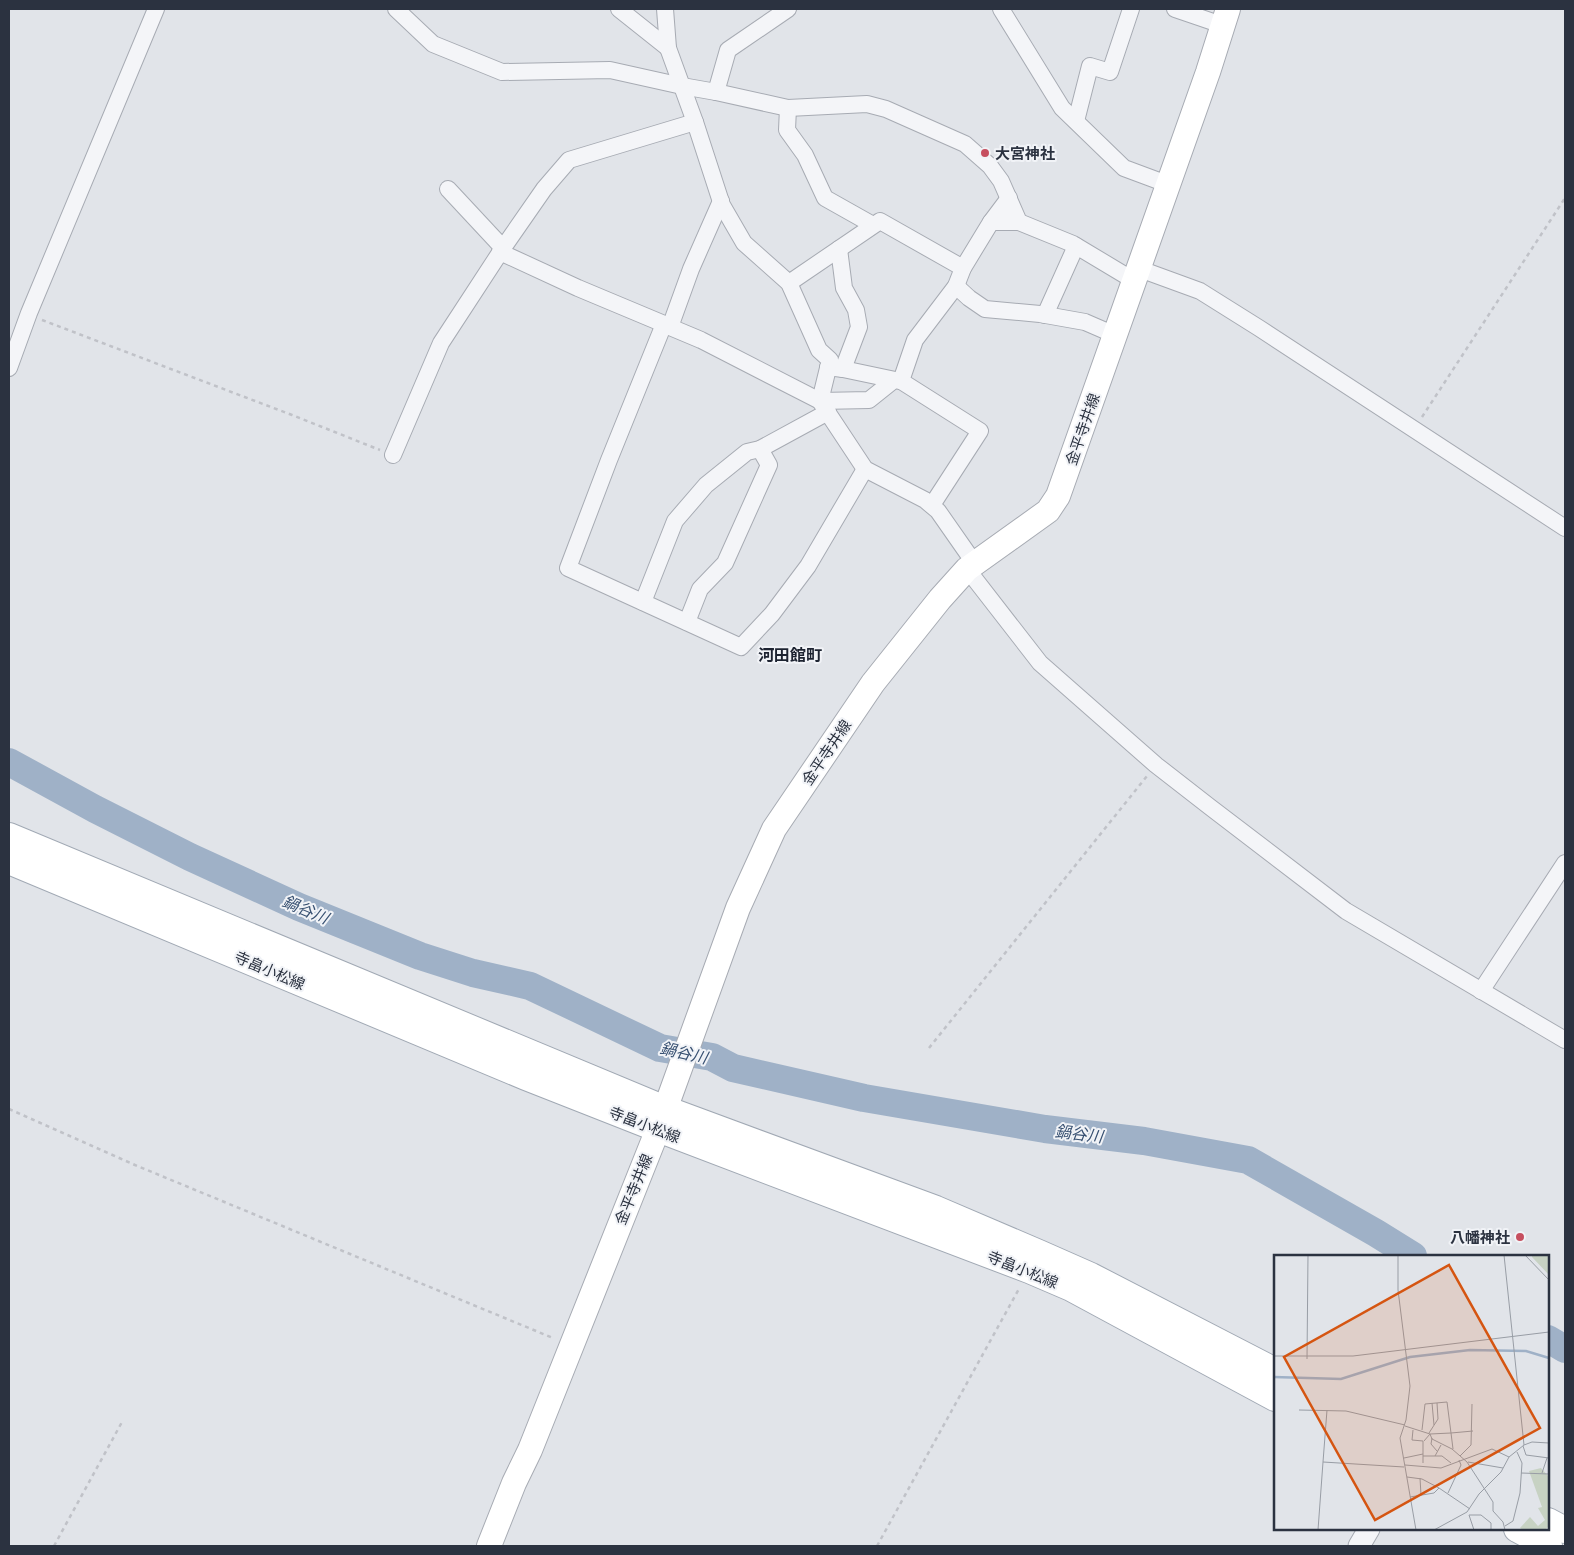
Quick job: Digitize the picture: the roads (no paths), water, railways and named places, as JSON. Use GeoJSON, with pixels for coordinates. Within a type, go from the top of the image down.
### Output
{"type":"FeatureCollection","features":[{"type":"Feature","properties":{"kind":"main road","name":"金平寺井線"},"geometry":{"type":"LineString","coordinates":[[489,1546],[572,1346],[661,1119],[738,908],[774,828],[873,683],[971,566],[1048,511],[1058,496],[1208,72],[1225,17]]}},
{"type":"Feature","properties":{"kind":"main road","name":"寺畠小松線"},"geometry":{"type":"LineString","coordinates":[[9,836],[661,1119],[1071,1288],[1274,1397]]}},
{"type":"Feature","properties":{"kind":"main road","name":"寺畠小松線"},"geometry":{"type":"LineString","coordinates":[[9,861],[508,1069],[936,1209],[1040,1252],[1099,1280],[1274,1370]]}},
{"type":"Feature","properties":{"kind":"main road"},"geometry":{"type":"LineString","coordinates":[[1549,1522],[1565,1530]]}},
{"type":"Feature","properties":{"kind":"main road"},"geometry":{"type":"LineString","coordinates":[[1519,1530],[1549,1546]]}},
{"type":"Feature","properties":{"kind":"street"},"geometry":{"type":"LineString","coordinates":[[9,368],[29,315],[156,9]]}},
{"type":"Feature","properties":{"kind":"street"},"geometry":{"type":"LineString","coordinates":[[396,9],[433,44],[502,72],[610,70],[788,108],[868,104],[886,109],[965,144],[990,166],[1002,181],[1019,222]]}},
{"type":"Feature","properties":{"kind":"street"},"geometry":{"type":"LineString","coordinates":[[619,9],[668,48]]}},
{"type":"Feature","properties":{"kind":"street"},"geometry":{"type":"LineString","coordinates":[[665,9],[668,48],[721,201],[744,243],[788,283],[819,350],[836,368],[898,380],[980,431],[932,506]]}},
{"type":"Feature","properties":{"kind":"street"},"geometry":{"type":"LineString","coordinates":[[716,92],[728,50],[788,9]]}},
{"type":"Feature","properties":{"kind":"street"},"geometry":{"type":"LineString","coordinates":[[1001,9],[1062,108],[1124,168],[1168,184]]}},
{"type":"Feature","properties":{"kind":"street"},"geometry":{"type":"LineString","coordinates":[[1076,121],[1090,66],[1110,72],[1131,9]]}},
{"type":"Feature","properties":{"kind":"street"},"geometry":{"type":"LineString","coordinates":[[1175,9],[1225,17]]}},
{"type":"Feature","properties":{"kind":"street"},"geometry":{"type":"LineString","coordinates":[[788,108],[787,130],[805,154],[825,198],[873,226]]}},
{"type":"Feature","properties":{"kind":"street"},"geometry":{"type":"LineString","coordinates":[[393,455],[441,343],[544,189],[569,160],[695,122]]}},
{"type":"Feature","properties":{"kind":"street"},"geometry":{"type":"LineString","coordinates":[[448,189],[502,250],[578,288],[701,340],[824,407],[865,469],[925,500],[938,511],[971,566],[1040,663],[1156,765],[1346,911],[1565,1040]]}},
{"type":"Feature","properties":{"kind":"street"},"geometry":{"type":"LineString","coordinates":[[643,602],[675,521],[706,485],[747,452],[760,449],[824,407],[869,400],[898,380],[915,340],[956,286],[963,268],[991,222],[1009,198]]}},
{"type":"Feature","properties":{"kind":"street"},"geometry":{"type":"LineString","coordinates":[[721,201],[609,460],[568,568],[741,647],[772,614],[808,566],[865,469]]}},
{"type":"Feature","properties":{"kind":"street"},"geometry":{"type":"LineString","coordinates":[[788,283],[880,221],[963,268]]}},
{"type":"Feature","properties":{"kind":"street"},"geometry":{"type":"LineString","coordinates":[[991,222],[1019,222],[1135,274],[1200,291],[1565,528]]}},
{"type":"Feature","properties":{"kind":"street"},"geometry":{"type":"LineString","coordinates":[[1045,315],[1076,246]]}},
{"type":"Feature","properties":{"kind":"street"},"geometry":{"type":"LineString","coordinates":[[824,407],[836,368],[859,327],[856,310],[844,288],[839,249]]}},
{"type":"Feature","properties":{"kind":"street"},"geometry":{"type":"LineString","coordinates":[[956,286],[985,309],[1045,315],[1085,322],[1115,335]]}},
{"type":"Feature","properties":{"kind":"street"},"geometry":{"type":"LineString","coordinates":[[687,622],[700,589],[725,563],[769,465],[760,449]]}},
{"type":"Feature","properties":{"kind":"street"},"geometry":{"type":"LineString","coordinates":[[1481,991],[1565,863]]}},
{"type":"Feature","properties":{"kind":"street"},"geometry":{"type":"LineString","coordinates":[[1359,1546],[1368,1530]]}},
{"type":"Feature","properties":{"kind":"waterway","name":"鍋谷川"},"geometry":{"type":"LineString","coordinates":[[9,762],[95,809],[190,857],[299,907],[420,956],[473,973],[530,986],[660,1048],[712,1057],[733,1068],[864,1098],[1045,1129],[1144,1141],[1248,1160],[1411,1255]]}},
{"type":"Feature","properties":{"kind":"waterway","name":"鍋谷川"},"geometry":{"type":"LineString","coordinates":[[1549,1340],[1565,1349]]}},
{"type":"Feature","properties":{"kind":"place","name":"大宮神社"},"geometry":{"type":"Point","coordinates":[985,153]}},
{"type":"Feature","properties":{"kind":"place","name":"八幡神社"},"geometry":{"type":"Point","coordinates":[1520,1237]}},
{"type":"Feature","properties":{"kind":"district","name":"河田館町"},"geometry":{"type":"Point","coordinates":[790,654]}}]}
